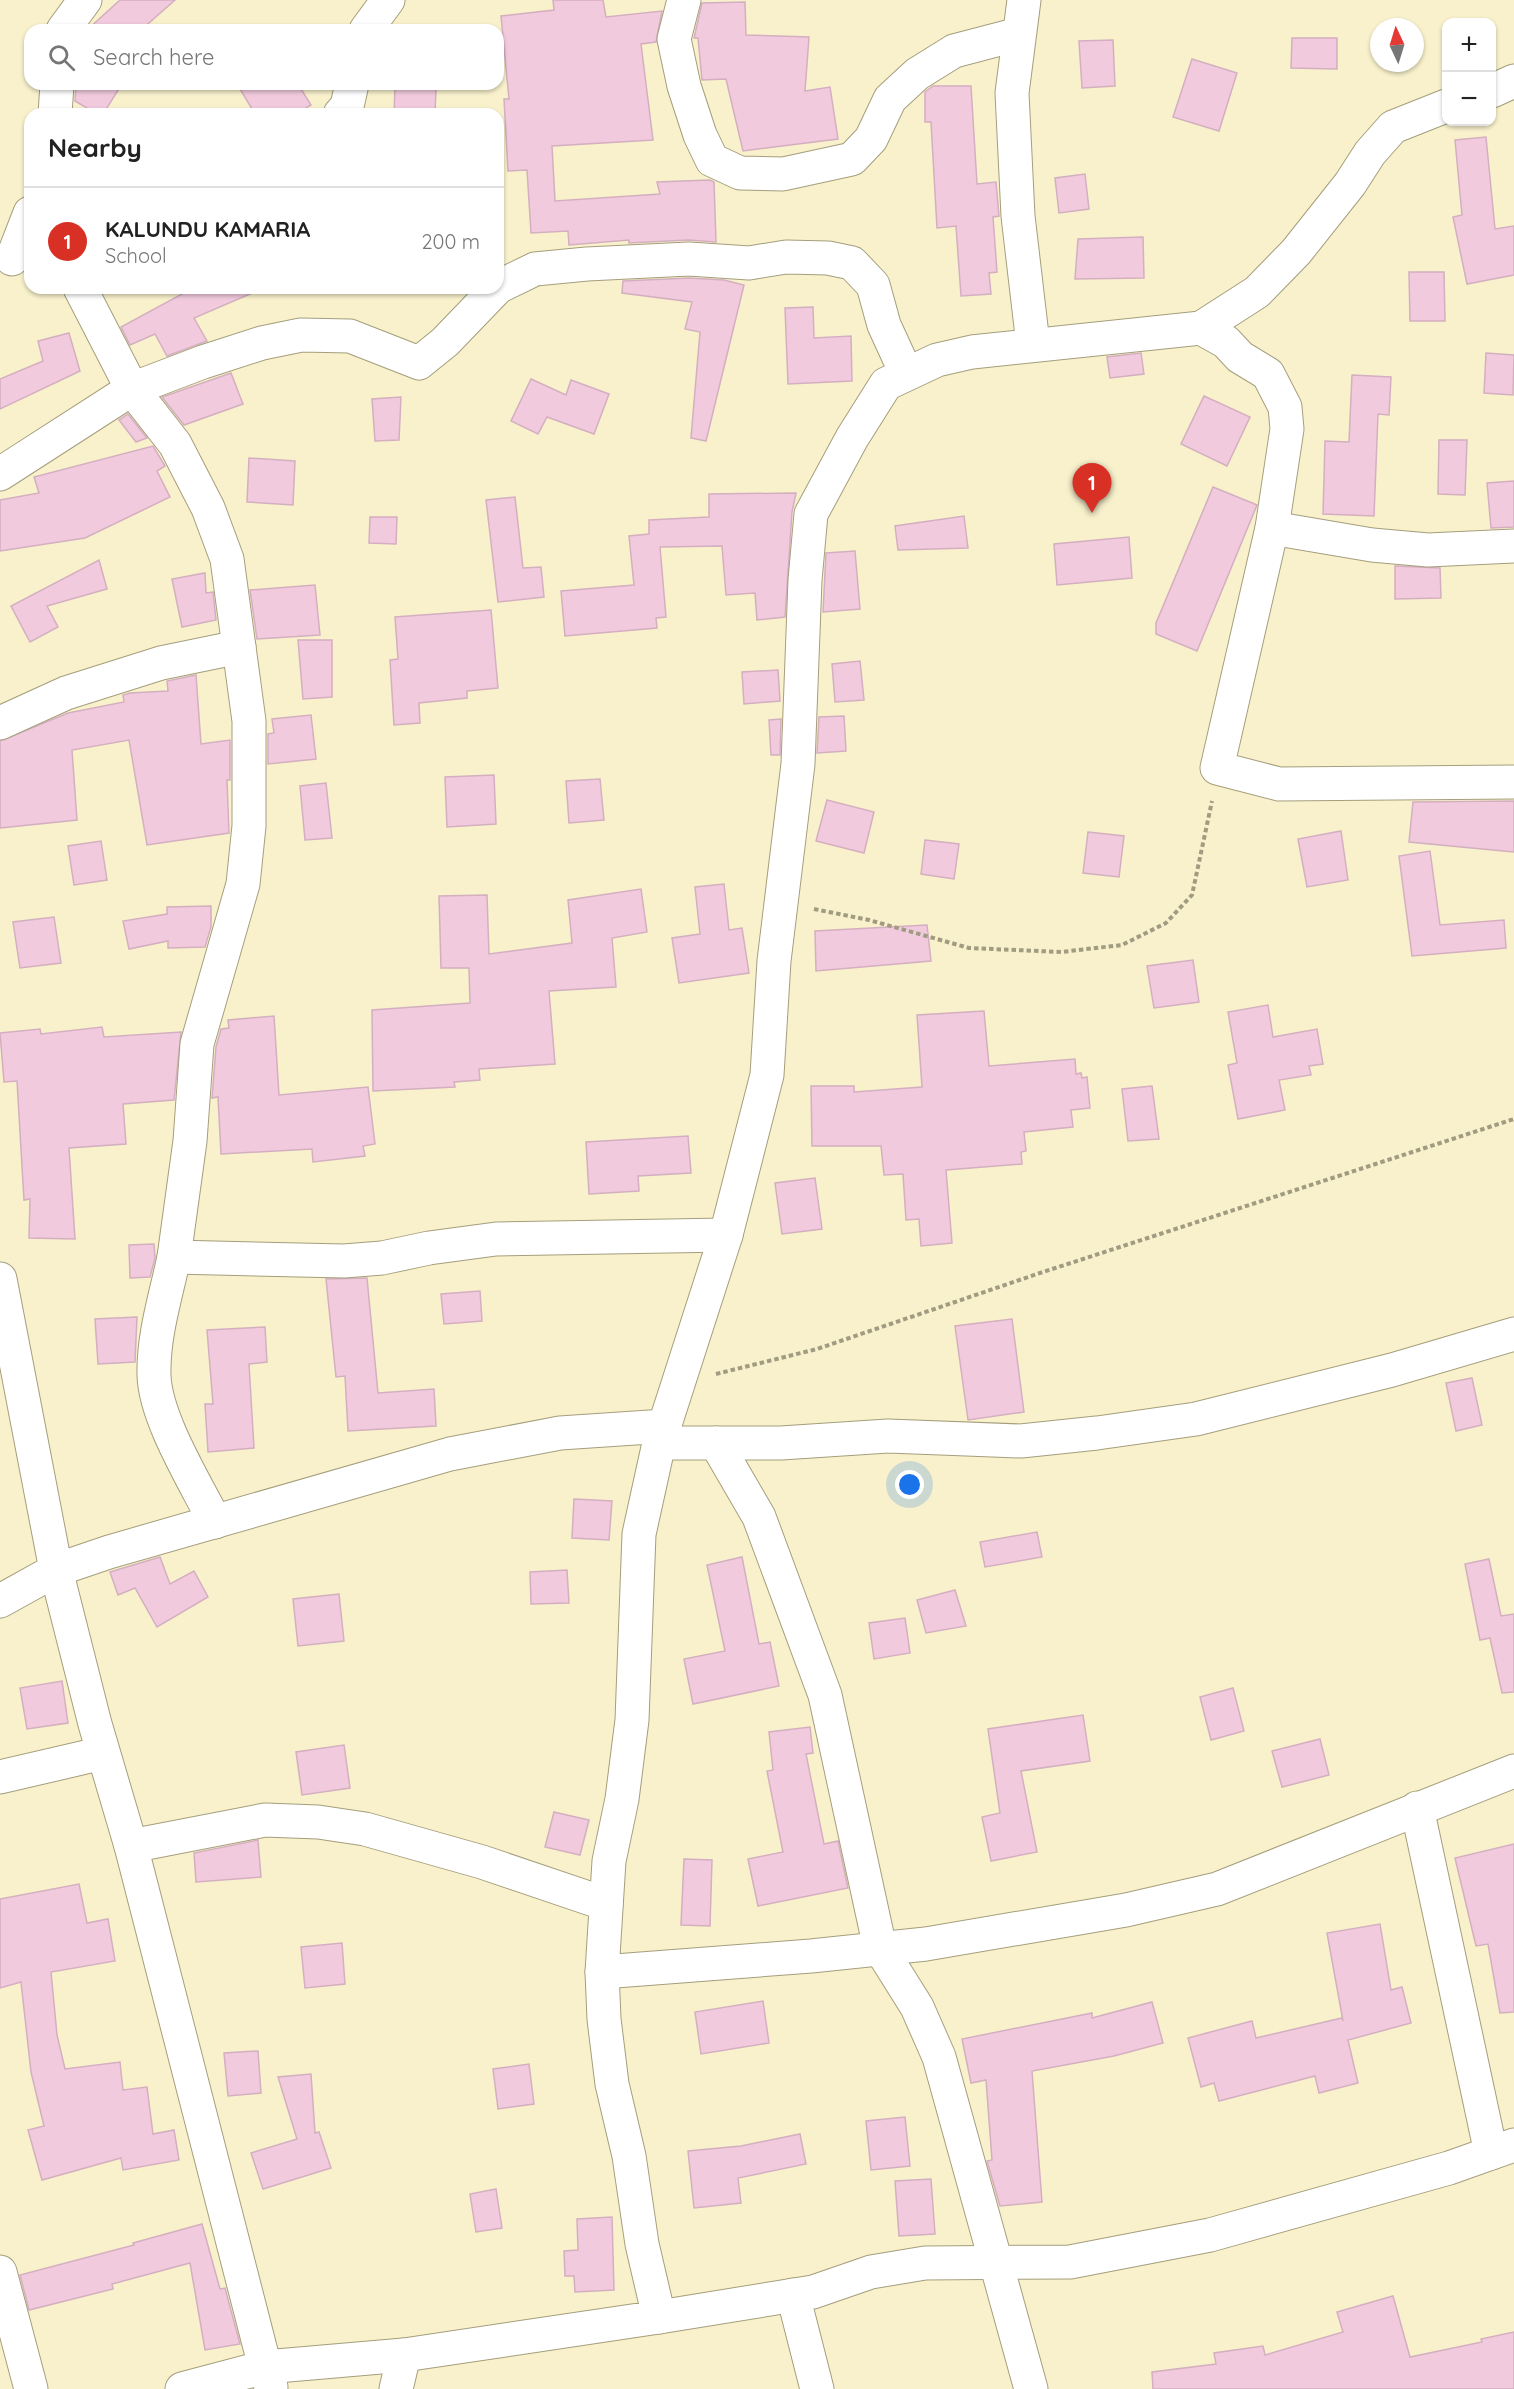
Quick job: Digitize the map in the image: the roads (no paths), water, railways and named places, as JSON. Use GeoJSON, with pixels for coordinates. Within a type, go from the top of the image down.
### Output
{"type":"FeatureCollection","features":[{"type":"Feature","properties":{"kind":"street"},"geometry":{"type":"LineString","coordinates":[[67,24],[85,0]]}},
{"type":"Feature","properties":{"kind":"street"},"geometry":{"type":"LineString","coordinates":[[370,24],[388,0]]}},
{"type":"Feature","properties":{"kind":"street"},"geometry":{"type":"LineString","coordinates":[[684,0],[674,39],[684,86],[700,135],[712,160],[740,173],[783,174],[852,159],[871,139],[890,99],[917,74],[954,51],[1019,34]]}},
{"type":"Feature","properties":{"kind":"street"},"geometry":{"type":"LineString","coordinates":[[1024,0],[1012,93],[1018,216],[1033,344]]}},
{"type":"Feature","properties":{"kind":"street"},"geometry":{"type":"LineString","coordinates":[[1496,88],[1514,81]]}},
{"type":"Feature","properties":{"kind":"street"},"geometry":{"type":"LineString","coordinates":[[55,108],[57,90]]}},
{"type":"Feature","properties":{"kind":"street"},"geometry":{"type":"LineString","coordinates":[[345,108],[351,90]]}},
{"type":"Feature","properties":{"kind":"street"},"geometry":{"type":"LineString","coordinates":[[659,2317],[642,2244],[629,2156],[612,2084],[604,2019],[602,1972],[609,1861],[622,1799],[632,1719],[639,1534],[662,1434],[681,1382],[726,1235],[767,1075],[781,903],[798,764],[805,580],[811,514],[852,438],[886,384],[937,360],[972,352],[1201,328],[1257,292],[1296,252],[1350,184],[1370,153],[1393,127],[1442,108]]}},
{"type":"Feature","properties":{"kind":"street"},"geometry":{"type":"LineString","coordinates":[[14,262],[24,231]]}},
{"type":"Feature","properties":{"kind":"street"},"geometry":{"type":"LineString","coordinates":[[504,284],[535,269],[577,265],[689,259],[749,263],[786,257],[828,258],[852,263],[873,285],[884,325],[906,373]]}},
{"type":"Feature","properties":{"kind":"street"},"geometry":{"type":"LineString","coordinates":[[83,294],[132,389],[175,444],[208,508],[227,560],[249,721],[249,826],[243,884],[197,1044],[190,1141],[174,1257],[156,1337],[154,1376],[160,1408],[215,1522]]}},
{"type":"Feature","properties":{"kind":"street"},"geometry":{"type":"LineString","coordinates":[[0,474],[132,389],[262,343],[301,335],[350,336],[419,363],[446,342],[491,294]]}},
{"type":"Feature","properties":{"kind":"street"},"geometry":{"type":"LineString","coordinates":[[1201,328],[1226,342],[1240,357],[1268,374],[1285,407],[1287,429],[1272,528],[1217,768],[1279,784],[1514,782]]}},
{"type":"Feature","properties":{"kind":"street"},"geometry":{"type":"LineString","coordinates":[[1272,528],[1372,545],[1428,550],[1514,546]]}},
{"type":"Feature","properties":{"kind":"street"},"geometry":{"type":"LineString","coordinates":[[0,723],[66,693],[161,663],[239,647]]}},
{"type":"Feature","properties":{"kind":"street"},"geometry":{"type":"LineString","coordinates":[[174,1257],[344,1260],[382,1258],[429,1248],[496,1239],[726,1235]]}},
{"type":"Feature","properties":{"kind":"street"},"geometry":{"type":"LineString","coordinates":[[0,1279],[56,1570],[103,1753],[131,1846],[269,2378]]}},
{"type":"Feature","properties":{"kind":"street"},"geometry":{"type":"LineString","coordinates":[[0,1601],[56,1570],[110,1552],[356,1479],[450,1454],[560,1433],[662,1434],[716,1443],[781,1443],[888,1436],[1021,1441],[1097,1434],[1196,1419],[1392,1370],[1514,1334]]}},
{"type":"Feature","properties":{"kind":"street"},"geometry":{"type":"LineString","coordinates":[[716,1443],[759,1517],[825,1695],[880,1948],[917,2007],[939,2057],[1031,2389]]}},
{"type":"Feature","properties":{"kind":"street"},"geometry":{"type":"LineString","coordinates":[[0,1777],[103,1753]]}},
{"type":"Feature","properties":{"kind":"street"},"geometry":{"type":"LineString","coordinates":[[602,1972],[938,1942],[1126,1910],[1217,1889],[1514,1771]]}},
{"type":"Feature","properties":{"kind":"street"},"geometry":{"type":"LineString","coordinates":[[182,2389],[269,2378],[793,2295],[871,2272],[925,2263],[960,2261],[997,2265],[1070,2262],[1210,2235],[1449,2168],[1503,2149],[1417,1808]]}},
{"type":"Feature","properties":{"kind":"street"},"geometry":{"type":"LineString","coordinates":[[131,1846],[265,1820],[318,1822],[365,1829],[482,1862],[606,1904]]}},
{"type":"Feature","properties":{"kind":"street"},"geometry":{"type":"LineString","coordinates":[[0,2272],[31,2389]]}},
{"type":"Feature","properties":{"kind":"street"},"geometry":{"type":"LineString","coordinates":[[793,2295],[817,2389]]}},
{"type":"Feature","properties":{"kind":"street"},"geometry":{"type":"LineString","coordinates":[[396,2389],[404,2355]]}},
{"type":"Feature","properties":{"kind":"place","name":"KALUNDU KAMARIA"},"geometry":{"type":"Point","coordinates":[1092,513]}}]}
